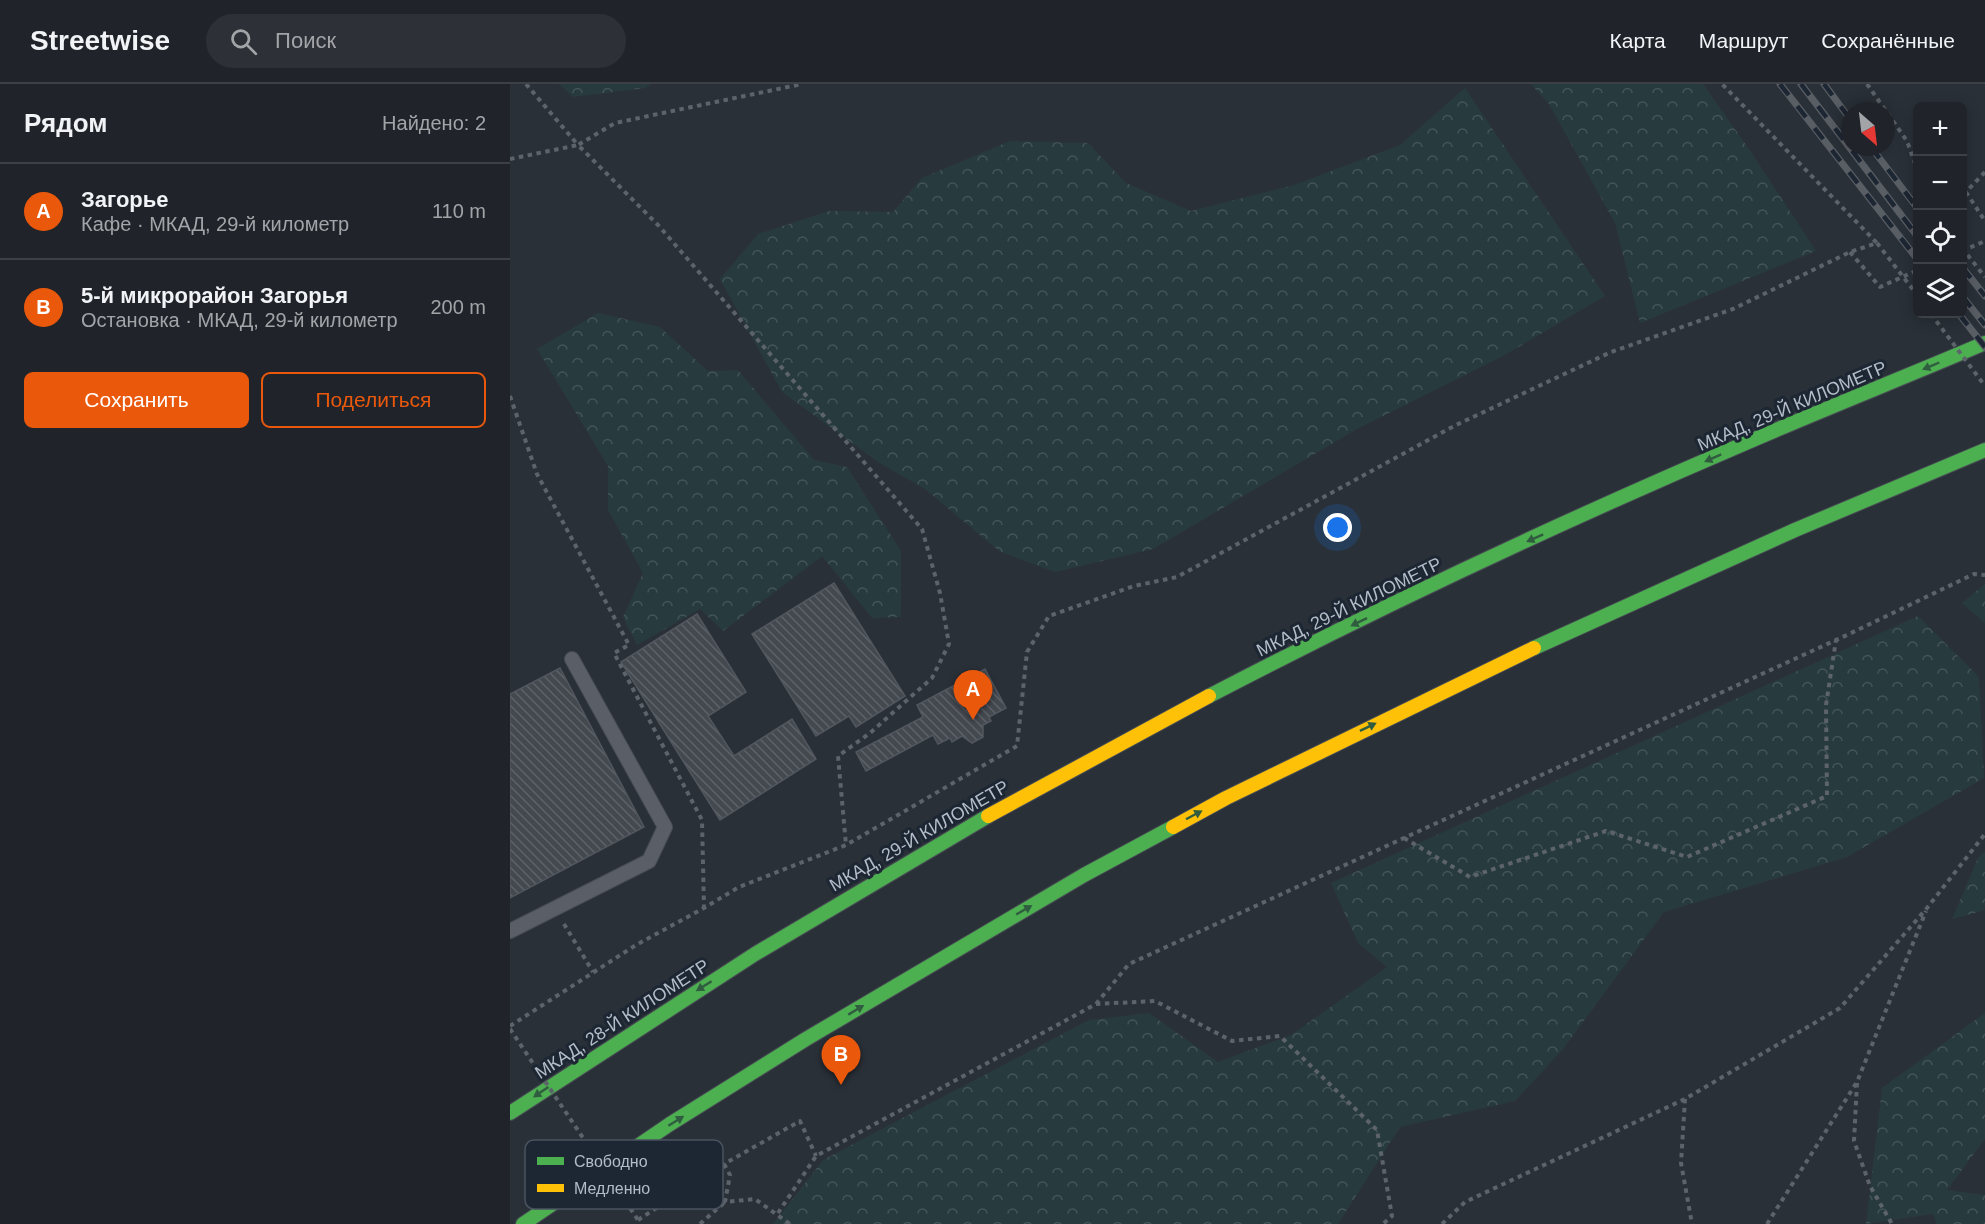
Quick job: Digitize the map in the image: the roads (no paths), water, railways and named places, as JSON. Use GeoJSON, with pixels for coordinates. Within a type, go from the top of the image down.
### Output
{"type":"FeatureCollection","features":[{"type":"Feature","properties":{"kind":"highway","name":"МКАД, 29-Й КИЛОМЕТР"},"geometry":{"type":"LineString","coordinates":[[754,955],[1036,789],[1180,711],[1326,638],[1470,568],[1735,449],[1985,343]]}},
{"type":"Feature","properties":{"kind":"highway"},"geometry":{"type":"LineString","coordinates":[[648,1140],[806,1040],[1084,875],[1226,798],[1512,658],[1795,530],[1985,450]]}},
{"type":"Feature","properties":{"kind":"highway","name":"МКАД, 28-Й КИЛОМЕТР"},"geometry":{"type":"LineString","coordinates":[[510,1113],[616,1041],[754,955]]}},
{"type":"Feature","properties":{"kind":"highway"},"geometry":{"type":"LineString","coordinates":[[523,1224],[545,1209]]}},
{"type":"Feature","properties":{"kind":"lane"},"geometry":{"type":"LineString","coordinates":[[510,931],[649,861],[665,827],[572,659]]}},
{"type":"Feature","properties":{"kind":"railway"},"geometry":{"type":"LineString","coordinates":[[1780,84],[1913,254]]}},
{"type":"Feature","properties":{"kind":"railway"},"geometry":{"type":"LineString","coordinates":[[1801,84],[1913,230]]}},
{"type":"Feature","properties":{"kind":"railway"},"geometry":{"type":"LineString","coordinates":[[1824,84],[1841,107]]}},
{"type":"Feature","properties":{"kind":"railway"},"geometry":{"type":"LineString","coordinates":[[1878,156],[1913,202]]}},
{"type":"Feature","properties":{"kind":"railway"},"geometry":{"type":"LineString","coordinates":[[1967,273],[1985,296]]}},
{"type":"Feature","properties":{"kind":"railway"},"geometry":{"type":"LineString","coordinates":[[1967,302],[1985,325]]}},
{"type":"Feature","properties":{"kind":"railway"},"geometry":{"type":"LineString","coordinates":[[1962,318],[1985,347]]}},
{"type":"Feature","properties":{"kind":"place","name":"Загорье"},"geometry":{"type":"Point","coordinates":[973,720]}},
{"type":"Feature","properties":{"kind":"place","name":"5-й микрорайон Загорья"},"geometry":{"type":"Point","coordinates":[841,1085]}}]}
